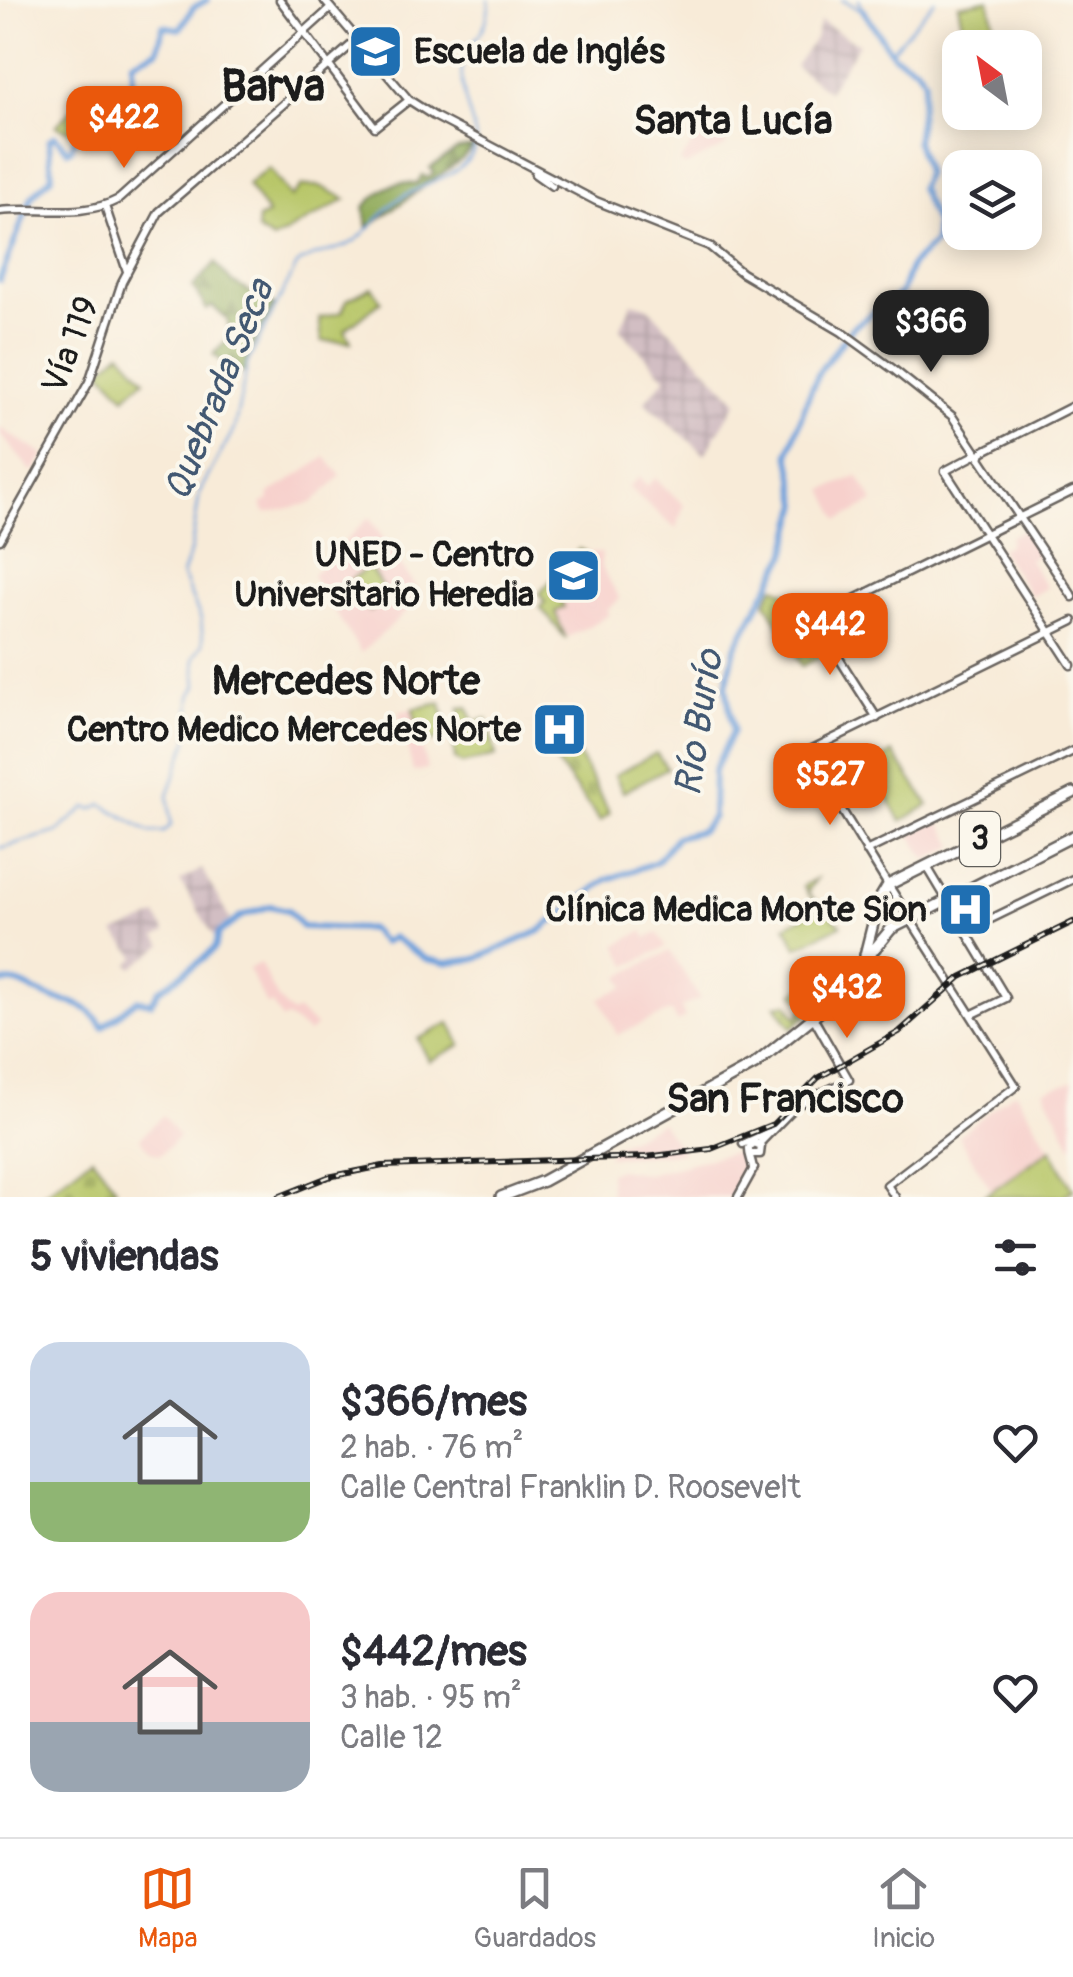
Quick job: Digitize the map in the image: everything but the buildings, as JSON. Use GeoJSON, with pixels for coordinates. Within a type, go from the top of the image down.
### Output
{"type":"FeatureCollection","features":[{"type":"Feature","properties":{"kind":"main road"},"geometry":{"type":"LineString","coordinates":[[280,0],[375,127],[410,100]]}},
{"type":"Feature","properties":{"kind":"main road"},"geometry":{"type":"LineString","coordinates":[[324,0],[410,100],[484,145],[596,201],[702,243],[742,273],[842,332],[946,409],[1073,597]]}},
{"type":"Feature","properties":{"kind":"main road"},"geometry":{"type":"LineString","coordinates":[[0,211],[105,206],[130,190],[331,8]]}},
{"type":"Feature","properties":{"kind":"main road","name":"Vía 119"},"geometry":{"type":"LineString","coordinates":[[0,540],[88,382],[128,265],[159,212],[174,194],[357,40]]}},
{"type":"Feature","properties":{"kind":"main road"},"geometry":{"type":"LineString","coordinates":[[528,166],[552,186]]}},
{"type":"Feature","properties":{"kind":"main road"},"geometry":{"type":"LineString","coordinates":[[105,206],[128,265]]}},
{"type":"Feature","properties":{"kind":"main road"},"geometry":{"type":"LineString","coordinates":[[1071,665],[945,471],[1073,406]]}},
{"type":"Feature","properties":{"kind":"main road"},"geometry":{"type":"LineString","coordinates":[[877,718],[814,619],[1073,491]]}},
{"type":"Feature","properties":{"kind":"main road"},"geometry":{"type":"LineString","coordinates":[[895,1197],[887,1185],[1016,1086],[806,752],[1073,621]]}},
{"type":"Feature","properties":{"kind":"main road"},"geometry":{"type":"LineString","coordinates":[[866,852],[1073,751]]}},
{"type":"Feature","properties":{"kind":"main road","name":"3"},"geometry":{"type":"LineString","coordinates":[[509,1197],[748,1067],[814,1018],[871,947],[879,900],[888,885],[1073,793]]}},
{"type":"Feature","properties":{"kind":"main road","name":"3"},"geometry":{"type":"LineString","coordinates":[[748,1067],[820,1009],[871,947],[909,918],[1073,836]]}},
{"type":"Feature","properties":{"kind":"main road"},"geometry":{"type":"LineString","coordinates":[[926,865],[1006,998],[972,1015]]}},
{"type":"Feature","properties":{"kind":"main road"},"geometry":{"type":"LineString","coordinates":[[966,931],[1073,879]]}},
{"type":"Feature","properties":{"kind":"main road"},"geometry":{"type":"LineString","coordinates":[[960,1015],[966,1006]]}},
{"type":"Feature","properties":{"kind":"main road"},"geometry":{"type":"LineString","coordinates":[[738,1197],[760,1149],[781,1120],[802,1102],[849,1080],[814,1018]]}},
{"type":"Feature","properties":{"kind":"main road"},"geometry":{"type":"LineString","coordinates":[[753,1170],[750,1154],[760,1149],[781,1120]]}},
{"type":"Feature","properties":{"kind":"main road"},"geometry":{"type":"LineString","coordinates":[[743,1144],[774,1128]]}},
{"type":"Feature","properties":{"kind":"main road","name":"3"},"geometry":{"type":"LineString","coordinates":[[501,1197],[528,1188]]}},
{"type":"Feature","properties":{"kind":"shaded area"},"geometry":{"type":"Polygon","coordinates":[[[820,21],[859,44],[828,91],[795,66],[815,39],[820,21]]]}},
{"type":"Feature","properties":{"kind":"shaded area"},"geometry":{"type":"Polygon","coordinates":[[[711,129],[716,140],[724,138],[726,146],[685,166],[680,162],[695,140],[711,129]]]}},
{"type":"Feature","properties":{"kind":"shaded area"},"geometry":{"type":"Polygon","coordinates":[[[632,302],[647,306],[737,401],[705,454],[644,402],[666,378],[620,329],[632,302]]]}},
{"type":"Feature","properties":{"kind":"shaded area"},"geometry":{"type":"Polygon","coordinates":[[[0,428],[44,455],[33,473],[0,434],[0,428]]]}},
{"type":"Feature","properties":{"kind":"shaded area"},"geometry":{"type":"Polygon","coordinates":[[[326,457],[341,476],[312,503],[266,513],[261,504],[270,499],[268,495],[326,457]]]}},
{"type":"Feature","properties":{"kind":"shaded area"},"geometry":{"type":"Polygon","coordinates":[[[858,476],[874,502],[839,520],[824,490],[858,476]]]}},
{"type":"Feature","properties":{"kind":"shaded area"},"geometry":{"type":"Polygon","coordinates":[[[639,477],[647,486],[655,478],[684,505],[676,529],[628,487],[639,477]]]}},
{"type":"Feature","properties":{"kind":"shaded area"},"geometry":{"type":"Polygon","coordinates":[[[369,517],[422,597],[361,653],[312,575],[369,517]]]}},
{"type":"Feature","properties":{"kind":"shaded area"},"geometry":{"type":"Polygon","coordinates":[[[1024,530],[1041,553],[1029,560],[1047,588],[1031,596],[1000,549],[1009,545],[1010,536],[1024,530]]]}},
{"type":"Feature","properties":{"kind":"shaded area"},"geometry":{"type":"Polygon","coordinates":[[[585,552],[602,553],[601,566],[620,599],[607,610],[609,615],[568,637],[555,612],[563,607],[551,584],[585,552]]]}},
{"type":"Feature","properties":{"kind":"shaded area"},"geometry":{"type":"Polygon","coordinates":[[[413,709],[427,769],[413,772],[399,712],[413,709]]]}},
{"type":"Feature","properties":{"kind":"shaded area"},"geometry":{"type":"Polygon","coordinates":[[[938,819],[955,846],[927,860],[910,834],[938,819]]]}},
{"type":"Feature","properties":{"kind":"shaded area"},"geometry":{"type":"Polygon","coordinates":[[[202,869],[230,920],[217,931],[216,940],[180,881],[202,869]]]}},
{"type":"Feature","properties":{"kind":"shaded area"},"geometry":{"type":"Polygon","coordinates":[[[157,916],[166,933],[156,937],[163,945],[133,968],[129,964],[137,957],[115,933],[157,916]]]}},
{"type":"Feature","properties":{"kind":"shaded area"},"geometry":{"type":"Polygon","coordinates":[[[643,931],[647,938],[658,933],[666,947],[628,966],[617,945],[643,931]]]}},
{"type":"Feature","properties":{"kind":"shaded area"},"geometry":{"type":"Polygon","coordinates":[[[670,951],[700,999],[681,1007],[685,1018],[676,1022],[671,1011],[617,1035],[600,998],[625,987],[620,976],[670,951]]]}},
{"type":"Feature","properties":{"kind":"shaded area"},"geometry":{"type":"Polygon","coordinates":[[[260,963],[278,999],[292,1014],[297,1011],[316,1026],[309,1033],[287,1018],[282,1020],[272,1004],[267,1006],[248,969],[260,963]]]}},
{"type":"Feature","properties":{"kind":"shaded area"},"geometry":{"type":"Polygon","coordinates":[[[1073,1081],[1073,1148],[1044,1090],[1073,1081]]]}},
{"type":"Feature","properties":{"kind":"shaded area"},"geometry":{"type":"Polygon","coordinates":[[[1015,1091],[1051,1149],[992,1191],[958,1136],[1015,1091]]]}},
{"type":"Feature","properties":{"kind":"shaded area"},"geometry":{"type":"Polygon","coordinates":[[[163,1115],[179,1137],[160,1155],[150,1151],[140,1138],[163,1115]]]}},
{"type":"Feature","properties":{"kind":"shaded area"},"geometry":{"type":"Polygon","coordinates":[[[661,1122],[683,1153],[607,1157],[614,1147],[661,1122]]]}},
{"type":"Feature","properties":{"kind":"shaded area"},"geometry":{"type":"Polygon","coordinates":[[[742,1150],[751,1168],[735,1197],[611,1197],[609,1173],[619,1169],[648,1174],[742,1150]]]}},
{"type":"Feature","properties":{"kind":"green space"},"geometry":{"type":"Polygon","coordinates":[[[989,0],[996,30],[963,30],[958,5],[989,0]]]}},
{"type":"Feature","properties":{"kind":"green space"},"geometry":{"type":"Polygon","coordinates":[[[107,88],[115,94],[118,88],[124,100],[84,113],[73,132],[56,126],[79,102],[107,88]]]}},
{"type":"Feature","properties":{"kind":"green space"},"geometry":{"type":"Polygon","coordinates":[[[473,147],[368,227],[364,207],[381,191],[393,185],[417,184],[422,175],[428,178],[434,172],[430,168],[458,149],[473,147]]]}},
{"type":"Feature","properties":{"kind":"green space"},"geometry":{"type":"Polygon","coordinates":[[[269,168],[291,197],[302,186],[320,186],[346,199],[273,240],[257,230],[258,219],[268,215],[247,185],[269,168]]]}},
{"type":"Feature","properties":{"kind":"green space"},"geometry":{"type":"Polygon","coordinates":[[[215,263],[232,282],[274,305],[248,354],[246,370],[237,374],[213,354],[231,336],[227,319],[212,306],[207,310],[193,287],[215,263]]]}},
{"type":"Feature","properties":{"kind":"green space"},"geometry":{"type":"Polygon","coordinates":[[[372,287],[381,301],[345,330],[351,342],[322,341],[319,318],[342,312],[347,300],[372,287]]]}},
{"type":"Feature","properties":{"kind":"green space"},"geometry":{"type":"Polygon","coordinates":[[[121,352],[145,379],[125,397],[101,370],[121,352]]]}},
{"type":"Feature","properties":{"kind":"green space"},"geometry":{"type":"Polygon","coordinates":[[[579,549],[585,552],[552,584],[564,607],[555,612],[566,639],[540,607],[545,602],[539,594],[579,549]]]}},
{"type":"Feature","properties":{"kind":"green space"},"geometry":{"type":"Polygon","coordinates":[[[369,567],[389,598],[370,611],[350,580],[369,567]]]}},
{"type":"Feature","properties":{"kind":"green space"},"geometry":{"type":"Polygon","coordinates":[[[774,586],[791,595],[831,651],[802,666],[766,602],[774,586]]]}},
{"type":"Feature","properties":{"kind":"green space"},"geometry":{"type":"Polygon","coordinates":[[[441,703],[449,737],[421,743],[413,709],[441,703]]]}},
{"type":"Feature","properties":{"kind":"green space"},"geometry":{"type":"Polygon","coordinates":[[[468,707],[473,722],[487,719],[496,756],[462,764],[455,759],[452,727],[462,725],[459,708],[468,707]]]}},
{"type":"Feature","properties":{"kind":"green space"},"geometry":{"type":"Polygon","coordinates":[[[574,747],[610,813],[600,821],[546,749],[552,752],[574,747]]]}},
{"type":"Feature","properties":{"kind":"green space"},"geometry":{"type":"Polygon","coordinates":[[[656,753],[667,768],[623,792],[615,775],[656,753]]]}},
{"type":"Feature","properties":{"kind":"green space"},"geometry":{"type":"Polygon","coordinates":[[[893,753],[929,805],[901,821],[870,766],[893,753]]]}},
{"type":"Feature","properties":{"kind":"green space"},"geometry":{"type":"Polygon","coordinates":[[[810,896],[841,925],[797,947],[786,926],[819,908],[810,896]]]}},
{"type":"Feature","properties":{"kind":"green space"},"geometry":{"type":"Polygon","coordinates":[[[814,979],[831,994],[792,1028],[776,1005],[788,1003],[797,1018],[806,1005],[794,993],[814,979]]]}},
{"type":"Feature","properties":{"kind":"green space"},"geometry":{"type":"Polygon","coordinates":[[[450,1023],[461,1045],[429,1061],[418,1039],[450,1023]]]}},
{"type":"Feature","properties":{"kind":"green space"},"geometry":{"type":"Polygon","coordinates":[[[1051,1149],[1073,1190],[1062,1197],[983,1197],[1051,1149]]]}},
{"type":"Feature","properties":{"kind":"green space"},"geometry":{"type":"Polygon","coordinates":[[[92,1157],[116,1188],[107,1197],[40,1197],[92,1157]]]}},
{"type":"Feature","properties":{"kind":"waterway"},"geometry":{"type":"LineString","coordinates":[[0,280],[32,196],[52,176],[49,140],[55,136],[68,151],[71,149],[84,115],[116,106],[129,96],[132,62],[158,50],[163,26],[180,29],[193,8],[207,0]]}},
{"type":"Feature","properties":{"kind":"waterway","name":"Quebrada Seca"},"geometry":{"type":"LineString","coordinates":[[0,848],[57,832],[86,807],[93,809],[102,804],[150,832],[164,832],[171,825],[168,795],[188,740],[191,696],[197,685],[194,658],[203,644],[201,619],[182,575],[191,549],[200,491],[234,429],[248,362],[297,265],[353,242],[397,200],[455,171],[472,154],[476,138],[463,90],[462,68],[468,50],[482,31],[489,0]]}},
{"type":"Feature","properties":{"kind":"waterway"},"geometry":{"type":"LineString","coordinates":[[842,0],[863,10]]}},
{"type":"Feature","properties":{"kind":"waterway"},"geometry":{"type":"LineString","coordinates":[[859,0],[862,9]]}},
{"type":"Feature","properties":{"kind":"waterway"},"geometry":{"type":"LineString","coordinates":[[891,51],[935,0]]}},
{"type":"Feature","properties":{"kind":"waterway","name":"Río Burío"},"geometry":{"type":"LineString","coordinates":[[0,983],[16,983],[81,1006],[103,1027],[137,1000],[151,1003],[159,990],[215,948],[218,934],[242,916],[270,906],[288,910],[302,927],[370,929],[383,943],[392,937],[426,959],[446,963],[476,959],[540,931],[606,880],[656,862],[676,837],[701,831],[713,817],[714,770],[733,731],[726,686],[735,648],[786,555],[799,504],[789,453],[807,400],[819,372],[853,327],[901,293],[911,265],[935,242],[935,223],[920,188],[926,173],[916,141],[925,80],[917,68],[893,55],[863,10]]}},
{"type":"Feature","properties":{"kind":"railway"},"geometry":{"type":"LineString","coordinates":[[278,1197],[328,1177],[383,1166],[646,1157],[711,1149],[773,1124],[818,1078],[899,1032],[961,977],[1073,922]]}},
{"type":"Feature","properties":{"kind":"place","name":"Escuela de Inglés"},"geometry":{"type":"Point","coordinates":[375,52]}},
{"type":"Feature","properties":{"kind":"place","name":"UNED - Centro Universitario Heredia"},"geometry":{"type":"Point","coordinates":[573,575]}},
{"type":"Feature","properties":{"kind":"place","name":"Centro Medico Mercedes Norte"},"geometry":{"type":"Point","coordinates":[560,730]}},
{"type":"Feature","properties":{"kind":"place","name":"Clínica Medica Monte Sion"},"geometry":{"type":"Point","coordinates":[966,910]}},
{"type":"Feature","properties":{"kind":"district","name":"Barva"},"geometry":{"type":"Point","coordinates":[273,87]}},
{"type":"Feature","properties":{"kind":"district","name":"Santa Lucía"},"geometry":{"type":"Point","coordinates":[733,121]}},
{"type":"Feature","properties":{"kind":"district","name":"Mercedes Norte"},"geometry":{"type":"Point","coordinates":[346,681]}},
{"type":"Feature","properties":{"kind":"district","name":"San Francisco"},"geometry":{"type":"Point","coordinates":[785,1099]}}]}
